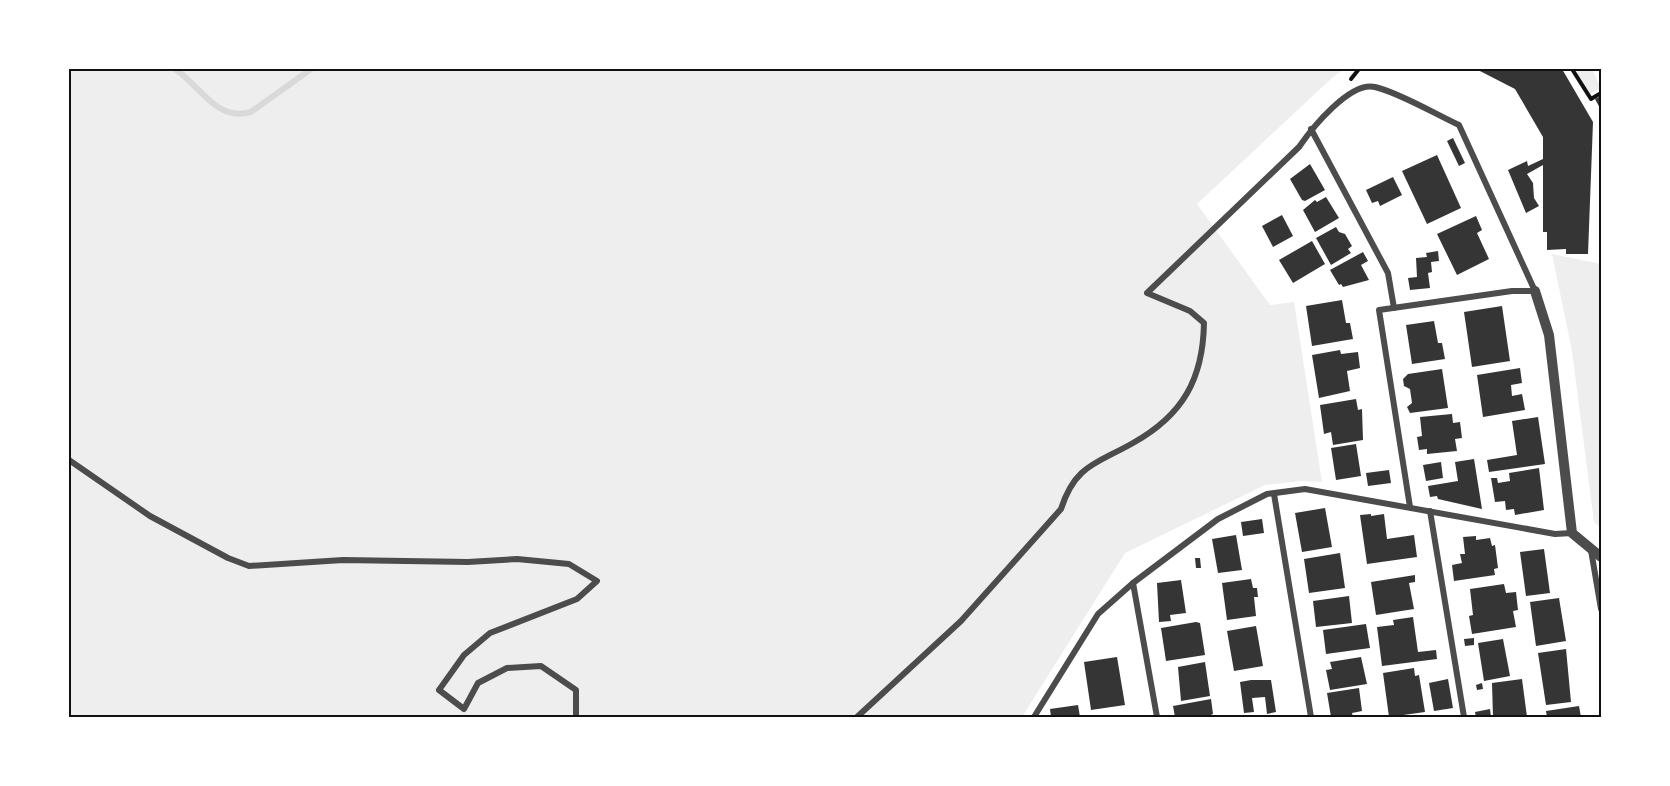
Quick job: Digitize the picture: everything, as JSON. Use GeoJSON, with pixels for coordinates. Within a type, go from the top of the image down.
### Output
{"type":"FeatureCollection","features":[{"type":"Feature","properties":{"kind":"street"},"geometry":{"type":"LineString","coordinates":[[857,717],[961,621],[1061,508],[1068,487],[1081,471],[1136,442],[1161,423],[1193,386],[1204,351],[1204,323],[1190,311],[1147,293],[1299,147],[1311,129],[1353,90],[1374,86],[1459,125],[1535,291],[1548,335],[1572,533],[1601,557]]}},
{"type":"Feature","properties":{"kind":"street"},"geometry":{"type":"LineString","coordinates":[[1311,129],[1388,273],[1394,308]]}},
{"type":"Feature","properties":{"kind":"street"},"geometry":{"type":"LineString","coordinates":[[1410,507],[1378,310],[1512,291],[1535,291]]}},
{"type":"Feature","properties":{"kind":"street"},"geometry":{"type":"LineString","coordinates":[[69,460],[150,516],[228,558],[249,566],[343,560],[468,562],[517,559],[569,564],[597,581],[577,599],[490,633],[464,656],[439,690],[464,709],[478,683],[507,668],[541,666],[576,690],[576,717]]}},
{"type":"Feature","properties":{"kind":"street"},"geometry":{"type":"LineString","coordinates":[[1034,717],[1098,614],[1133,583],[1218,519],[1274,494],[1305,489],[1556,534],[1572,533]]}},
{"type":"Feature","properties":{"kind":"street"},"geometry":{"type":"LineString","coordinates":[[1274,494],[1311,717]]}},
{"type":"Feature","properties":{"kind":"street"},"geometry":{"type":"LineString","coordinates":[[1430,511],[1464,717]]}},
{"type":"Feature","properties":{"kind":"street"},"geometry":{"type":"LineString","coordinates":[[1591,550],[1601,609]]}},
{"type":"Feature","properties":{"kind":"street"},"geometry":{"type":"LineString","coordinates":[[1133,583],[1157,717]]}},
{"type":"Feature","properties":{"kind":"path"},"geometry":{"type":"LineString","coordinates":[[1572,69],[1591,99],[1601,93]]}},
{"type":"Feature","properties":{"kind":"shaded area"},"geometry":{"type":"Polygon","coordinates":[[[69,69],[1345,69],[1333,77],[1197,204],[1270,305],[1294,302],[1322,482],[1301,481],[1265,485],[1125,553],[1022,717],[69,717],[69,69]]]}},
{"type":"Feature","properties":{"kind":"shaded area"},"geometry":{"type":"Polygon","coordinates":[[[1570,69],[1592,69],[1601,88],[1586,96],[1570,69]]]}},
{"type":"Feature","properties":{"kind":"shaded area"},"geometry":{"type":"Polygon","coordinates":[[[1552,254],[1601,264],[1601,528],[1594,522],[1572,351],[1552,254]]]}},
{"type":"Feature","properties":{"kind":"building"},"geometry":{"type":"Polygon","coordinates":[[[1476,69],[1562,69],[1593,122],[1588,254],[1566,254],[1566,249],[1547,250],[1547,232],[1543,232],[1543,165],[1527,174],[1533,183],[1534,198],[1539,206],[1526,213],[1508,170],[1527,161],[1528,166],[1543,159],[1543,137],[1515,89],[1476,69]]]}},
{"type":"Feature","properties":{"kind":"building"},"geometry":{"type":"Polygon","coordinates":[[[1601,96],[1601,110],[1595,99],[1601,96]]]}},
{"type":"Feature","properties":{"kind":"building"},"geometry":{"type":"Polygon","coordinates":[[[1453,138],[1465,163],[1459,166],[1447,141],[1453,138]]]}},
{"type":"Feature","properties":{"kind":"building"},"geometry":{"type":"Polygon","coordinates":[[[1437,155],[1461,208],[1427,224],[1402,171],[1437,155]]]}},
{"type":"Feature","properties":{"kind":"building"},"geometry":{"type":"Polygon","coordinates":[[[1310,164],[1325,190],[1305,201],[1302,200],[1290,179],[1310,164]]]}},
{"type":"Feature","properties":{"kind":"building"},"geometry":{"type":"Polygon","coordinates":[[[1393,177],[1402,195],[1380,206],[1378,201],[1372,203],[1366,190],[1393,177]]]}},
{"type":"Feature","properties":{"kind":"building"},"geometry":{"type":"Polygon","coordinates":[[[1326,197],[1339,218],[1315,232],[1303,210],[1315,200],[1317,202],[1326,197]]]}},
{"type":"Feature","properties":{"kind":"building"},"geometry":{"type":"Polygon","coordinates":[[[1282,215],[1293,236],[1273,247],[1262,226],[1282,215]]]}},
{"type":"Feature","properties":{"kind":"building"},"geometry":{"type":"Polygon","coordinates":[[[1476,216],[1482,230],[1477,233],[1489,259],[1457,275],[1437,234],[1476,216]]]}},
{"type":"Feature","properties":{"kind":"building"},"geometry":{"type":"Polygon","coordinates":[[[1336,227],[1339,232],[1345,234],[1352,246],[1348,249],[1351,253],[1331,265],[1316,238],[1336,227]]]}},
{"type":"Feature","properties":{"kind":"building"},"geometry":{"type":"Polygon","coordinates":[[[1312,241],[1325,264],[1293,283],[1279,260],[1312,241]]]}},
{"type":"Feature","properties":{"kind":"building"},"geometry":{"type":"Polygon","coordinates":[[[1438,251],[1439,261],[1431,262],[1432,272],[1428,273],[1430,288],[1410,290],[1408,278],[1417,277],[1416,258],[1427,257],[1426,253],[1438,251]]]}},
{"type":"Feature","properties":{"kind":"building"},"geometry":{"type":"Polygon","coordinates":[[[1363,252],[1368,261],[1361,265],[1369,280],[1343,287],[1339,285],[1330,270],[1363,252]]]}},
{"type":"Feature","properties":{"kind":"building"},"geometry":{"type":"Polygon","coordinates":[[[1342,300],[1346,323],[1350,323],[1353,339],[1312,346],[1306,306],[1342,300]]]}},
{"type":"Feature","properties":{"kind":"building"},"geometry":{"type":"Polygon","coordinates":[[[1502,306],[1510,361],[1472,367],[1464,312],[1502,306]]]}},
{"type":"Feature","properties":{"kind":"building"},"geometry":{"type":"Polygon","coordinates":[[[1434,321],[1438,343],[1442,343],[1445,359],[1412,364],[1406,325],[1434,321]]]}},
{"type":"Feature","properties":{"kind":"building"},"geometry":{"type":"Polygon","coordinates":[[[1340,350],[1341,354],[1358,352],[1360,368],[1347,371],[1350,391],[1319,398],[1312,355],[1340,350]]]}},
{"type":"Feature","properties":{"kind":"building"},"geometry":{"type":"Polygon","coordinates":[[[1520,368],[1522,383],[1511,385],[1512,396],[1522,394],[1525,410],[1483,417],[1477,375],[1520,368]]]}},
{"type":"Feature","properties":{"kind":"building"},"geometry":{"type":"Polygon","coordinates":[[[1442,369],[1448,408],[1410,413],[1407,407],[1412,403],[1410,389],[1404,386],[1403,379],[1408,374],[1442,369]]]}},
{"type":"Feature","properties":{"kind":"building"},"geometry":{"type":"Polygon","coordinates":[[[1356,399],[1358,410],[1362,409],[1363,440],[1333,445],[1331,432],[1324,434],[1320,405],[1356,399]]]}},
{"type":"Feature","properties":{"kind":"building"},"geometry":{"type":"Polygon","coordinates":[[[1452,414],[1453,423],[1460,422],[1462,438],[1455,439],[1457,451],[1427,454],[1427,449],[1419,450],[1417,437],[1422,436],[1420,417],[1452,414]]]}},
{"type":"Feature","properties":{"kind":"building"},"geometry":{"type":"Polygon","coordinates":[[[1538,417],[1545,464],[1489,472],[1487,460],[1517,455],[1512,421],[1538,417]]]}},
{"type":"Feature","properties":{"kind":"building"},"geometry":{"type":"Polygon","coordinates":[[[1356,444],[1361,476],[1336,480],[1331,448],[1356,444]]]}},
{"type":"Feature","properties":{"kind":"building"},"geometry":{"type":"Polygon","coordinates":[[[1474,459],[1482,509],[1438,499],[1437,496],[1430,497],[1428,486],[1458,481],[1455,462],[1474,459]]]}},
{"type":"Feature","properties":{"kind":"building"},"geometry":{"type":"Polygon","coordinates":[[[1441,462],[1443,478],[1426,481],[1423,465],[1441,462]]]}},
{"type":"Feature","properties":{"kind":"building"},"geometry":{"type":"Polygon","coordinates":[[[1539,468],[1544,510],[1515,515],[1514,509],[1506,510],[1505,501],[1495,502],[1491,478],[1497,478],[1498,483],[1510,481],[1509,473],[1539,468]]]}},
{"type":"Feature","properties":{"kind":"building"},"geometry":{"type":"Polygon","coordinates":[[[1389,470],[1391,483],[1368,486],[1366,473],[1389,470]]]}},
{"type":"Feature","properties":{"kind":"building"},"geometry":{"type":"Polygon","coordinates":[[[1325,508],[1332,547],[1302,552],[1295,513],[1325,508]]]}},
{"type":"Feature","properties":{"kind":"building"},"geometry":{"type":"Polygon","coordinates":[[[1371,514],[1371,516],[1384,514],[1387,539],[1414,535],[1417,557],[1367,564],[1360,515],[1371,514]]]}},
{"type":"Feature","properties":{"kind":"building"},"geometry":{"type":"Polygon","coordinates":[[[1262,519],[1264,533],[1243,536],[1241,522],[1262,519]]]}},
{"type":"Feature","properties":{"kind":"building"},"geometry":{"type":"Polygon","coordinates":[[[1236,535],[1242,570],[1218,573],[1212,539],[1236,535]]]}},
{"type":"Feature","properties":{"kind":"building"},"geometry":{"type":"Polygon","coordinates":[[[1476,536],[1476,540],[1490,538],[1492,546],[1495,545],[1498,568],[1494,569],[1495,575],[1454,581],[1452,565],[1462,563],[1460,554],[1465,554],[1463,537],[1476,536]]]}},
{"type":"Feature","properties":{"kind":"building"},"geometry":{"type":"Polygon","coordinates":[[[1544,549],[1550,593],[1526,596],[1520,552],[1544,549]]]}},
{"type":"Feature","properties":{"kind":"building"},"geometry":{"type":"Polygon","coordinates":[[[1340,553],[1345,588],[1309,593],[1304,559],[1340,553]]]}},
{"type":"Feature","properties":{"kind":"building"},"geometry":{"type":"Polygon","coordinates":[[[1195,558],[1200,558],[1201,568],[1196,568],[1195,558]]]}},
{"type":"Feature","properties":{"kind":"building"},"geometry":{"type":"Polygon","coordinates":[[[1415,575],[1415,582],[1409,583],[1414,609],[1376,615],[1371,582],[1415,575]]]}},
{"type":"Feature","properties":{"kind":"building"},"geometry":{"type":"Polygon","coordinates":[[[1251,579],[1253,588],[1257,588],[1258,597],[1254,597],[1256,616],[1227,620],[1222,583],[1251,579]]]}},
{"type":"Feature","properties":{"kind":"building"},"geometry":{"type":"Polygon","coordinates":[[[1181,580],[1186,613],[1170,615],[1171,621],[1159,622],[1157,583],[1181,580]]]}},
{"type":"Feature","properties":{"kind":"building"},"geometry":{"type":"Polygon","coordinates":[[[1504,584],[1506,593],[1516,592],[1518,610],[1513,611],[1516,627],[1472,634],[1469,616],[1473,615],[1470,589],[1504,584]]]}},
{"type":"Feature","properties":{"kind":"building"},"geometry":{"type":"Polygon","coordinates":[[[1349,596],[1352,623],[1316,627],[1313,601],[1349,596]]]}},
{"type":"Feature","properties":{"kind":"building"},"geometry":{"type":"Polygon","coordinates":[[[1559,598],[1566,641],[1536,646],[1530,602],[1559,598]]]}},
{"type":"Feature","properties":{"kind":"building"},"geometry":{"type":"Polygon","coordinates":[[[1413,617],[1418,652],[1436,650],[1437,659],[1382,666],[1377,627],[1394,625],[1393,620],[1413,617]]]}},
{"type":"Feature","properties":{"kind":"building"},"geometry":{"type":"Polygon","coordinates":[[[1200,623],[1205,655],[1166,661],[1161,628],[1200,623]]]}},
{"type":"Feature","properties":{"kind":"building"},"geometry":{"type":"Polygon","coordinates":[[[1366,624],[1370,648],[1326,654],[1323,630],[1366,624]]]}},
{"type":"Feature","properties":{"kind":"building"},"geometry":{"type":"Polygon","coordinates":[[[1256,626],[1263,666],[1234,671],[1227,631],[1256,626]]]}},
{"type":"Feature","properties":{"kind":"building"},"geometry":{"type":"Polygon","coordinates":[[[1474,638],[1474,645],[1465,646],[1464,639],[1474,638]]]}},
{"type":"Feature","properties":{"kind":"building"},"geometry":{"type":"Polygon","coordinates":[[[1503,639],[1510,676],[1484,681],[1478,643],[1503,639]]]}},
{"type":"Feature","properties":{"kind":"building"},"geometry":{"type":"Polygon","coordinates":[[[1566,649],[1571,702],[1546,705],[1538,653],[1566,649]]]}},
{"type":"Feature","properties":{"kind":"building"},"geometry":{"type":"Polygon","coordinates":[[[1117,657],[1125,705],[1091,710],[1084,662],[1117,657]]]}},
{"type":"Feature","properties":{"kind":"building"},"geometry":{"type":"Polygon","coordinates":[[[1361,657],[1367,684],[1330,690],[1326,670],[1332,669],[1330,662],[1361,657]]]}},
{"type":"Feature","properties":{"kind":"building"},"geometry":{"type":"Polygon","coordinates":[[[1205,662],[1210,696],[1181,701],[1178,667],[1205,662]]]}},
{"type":"Feature","properties":{"kind":"building"},"geometry":{"type":"Polygon","coordinates":[[[1414,668],[1415,676],[1419,675],[1425,712],[1389,717],[1383,673],[1414,668]]]}},
{"type":"Feature","properties":{"kind":"building"},"geometry":{"type":"Polygon","coordinates":[[[1448,679],[1453,708],[1434,711],[1429,683],[1448,679]]]}},
{"type":"Feature","properties":{"kind":"building"},"geometry":{"type":"Polygon","coordinates":[[[1522,679],[1527,717],[1493,717],[1492,683],[1522,679]]]}},
{"type":"Feature","properties":{"kind":"building"},"geometry":{"type":"Polygon","coordinates":[[[1271,680],[1276,712],[1267,714],[1265,697],[1252,698],[1254,712],[1244,713],[1240,682],[1271,680]]]}},
{"type":"Feature","properties":{"kind":"building"},"geometry":{"type":"Polygon","coordinates":[[[1482,683],[1483,689],[1477,690],[1476,685],[1482,683]]]}},
{"type":"Feature","properties":{"kind":"building"},"geometry":{"type":"Polygon","coordinates":[[[1359,688],[1362,711],[1352,713],[1353,717],[1331,717],[1327,693],[1359,688]]]}},
{"type":"Feature","properties":{"kind":"building"},"geometry":{"type":"Polygon","coordinates":[[[1211,699],[1213,714],[1206,717],[1175,717],[1173,706],[1211,699]]]}},
{"type":"Feature","properties":{"kind":"building"},"geometry":{"type":"Polygon","coordinates":[[[1078,705],[1080,717],[1051,717],[1050,709],[1078,705]]]}},
{"type":"Feature","properties":{"kind":"building"},"geometry":{"type":"Polygon","coordinates":[[[1579,706],[1581,717],[1547,717],[1546,711],[1579,706]]]}},
{"type":"Feature","properties":{"kind":"building"},"geometry":{"type":"Polygon","coordinates":[[[1490,709],[1491,717],[1476,717],[1475,712],[1490,709]]]}},
{"type":"Feature","properties":{"kind":"waterway"},"geometry":{"type":"LineString","coordinates":[[175,69],[218,107],[239,114],[251,112],[311,69]]}}]}
